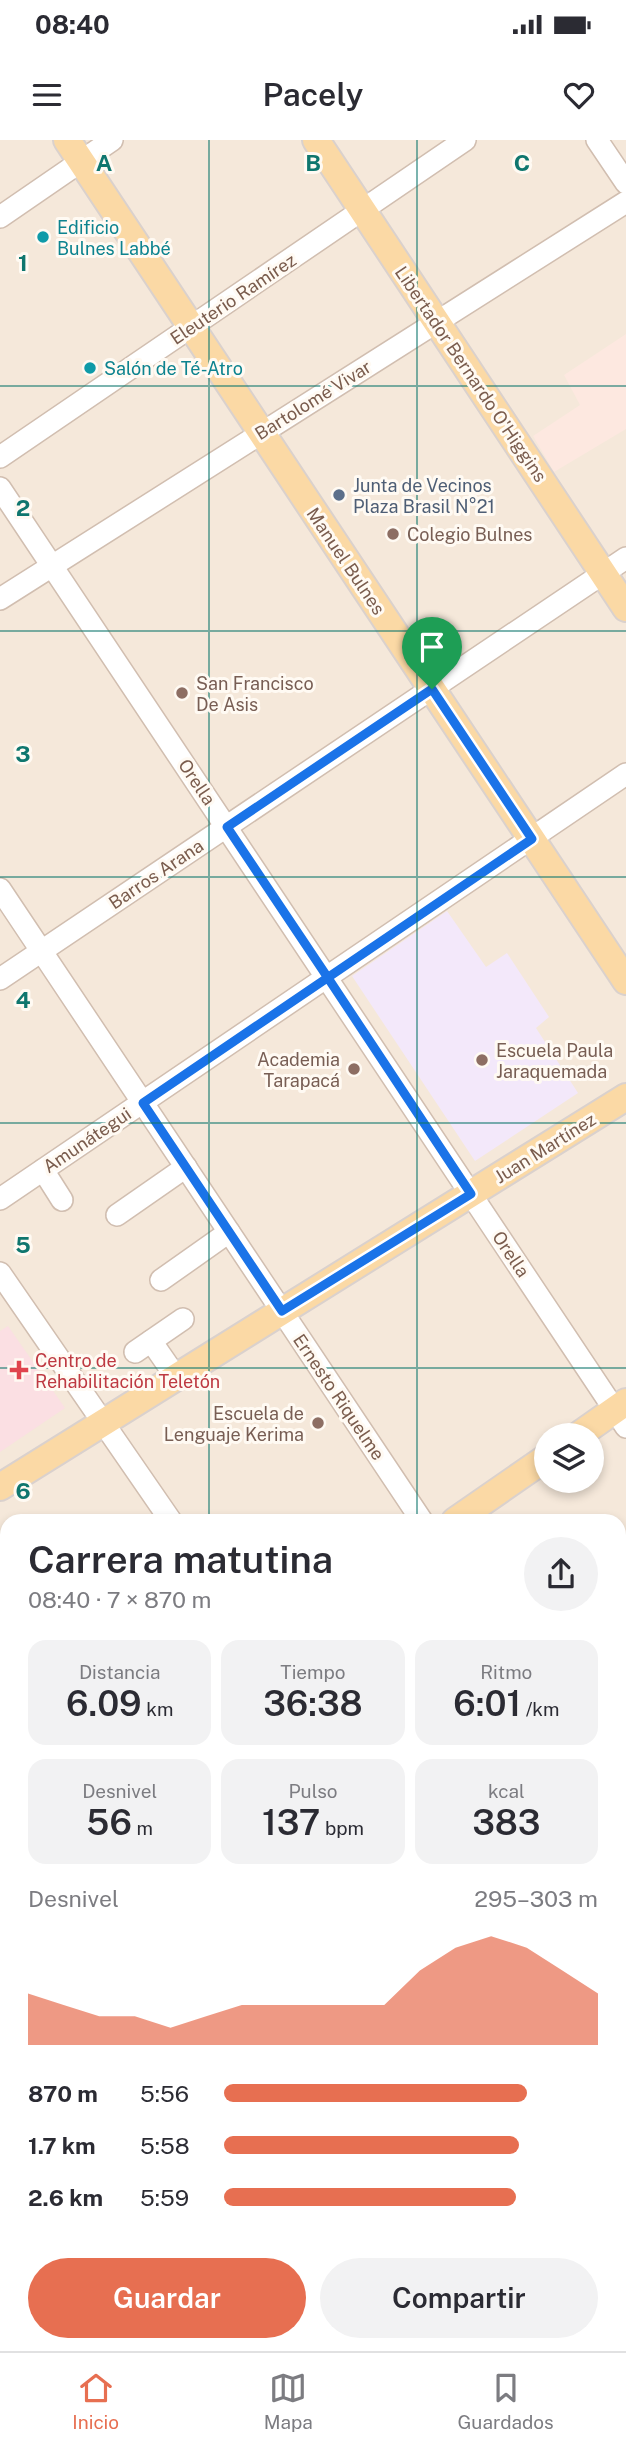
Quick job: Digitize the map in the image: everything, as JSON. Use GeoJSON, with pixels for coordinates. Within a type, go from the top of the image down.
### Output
{"type":"FeatureCollection","features":[{"type":"Feature","properties":{"kind":"main road","name":"Libertador Bernardo O'Higgins"},"geometry":{"type":"LineString","coordinates":[[316,140],[626,608]]}},
{"type":"Feature","properties":{"kind":"main road","name":"Manuel Bulnes"},"geometry":{"type":"LineString","coordinates":[[74,151],[626,981]]}},
{"type":"Feature","properties":{"kind":"main road","name":"Juan Martínez"},"geometry":{"type":"LineString","coordinates":[[0,1487],[626,1097]]}},
{"type":"Feature","properties":{"kind":"main road"},"geometry":{"type":"LineString","coordinates":[[602,1423],[622,1413]]}},
{"type":"Feature","properties":{"kind":"main road"},"geometry":{"type":"LineString","coordinates":[[465,1514],[534,1466]]}},
{"type":"Feature","properties":{"kind":"street"},"geometry":{"type":"LineString","coordinates":[[0,217],[74,151],[112,140]]}},
{"type":"Feature","properties":{"kind":"street","name":"Eleuterio Ramírez"},"geometry":{"type":"LineString","coordinates":[[0,457],[465,140]]}},
{"type":"Feature","properties":{"kind":"street"},"geometry":{"type":"LineString","coordinates":[[597,140],[626,183]]}},
{"type":"Feature","properties":{"kind":"street","name":"Bartolomé Vivar"},"geometry":{"type":"LineString","coordinates":[[0,599],[626,202]]}},
{"type":"Feature","properties":{"kind":"street","name":"Orella"},"geometry":{"type":"LineString","coordinates":[[0,488],[471,1194],[622,1413]]}},
{"type":"Feature","properties":{"kind":"street","name":"Barros Arana"},"geometry":{"type":"LineString","coordinates":[[0,979],[626,558]]}},
{"type":"Feature","properties":{"kind":"street","name":"Amunátegui"},"geometry":{"type":"LineString","coordinates":[[0,1199],[532,839],[623,784]]}},
{"type":"Feature","properties":{"kind":"street","name":"Ernesto Riquelme"},"geometry":{"type":"LineString","coordinates":[[0,889],[417,1514]]}},
{"type":"Feature","properties":{"kind":"street"},"geometry":{"type":"LineString","coordinates":[[117,1215],[186,1167]]}},
{"type":"Feature","properties":{"kind":"street"},"geometry":{"type":"LineString","coordinates":[[43,1170],[62,1200]]}},
{"type":"Feature","properties":{"kind":"street"},"geometry":{"type":"LineString","coordinates":[[161,1280],[229,1232]]}},
{"type":"Feature","properties":{"kind":"street"},"geometry":{"type":"LineString","coordinates":[[0,1273],[166,1514]]}},
{"type":"Feature","properties":{"kind":"street"},"geometry":{"type":"LineString","coordinates":[[176,1377],[143,1347],[183,1319]]}},
{"type":"Feature","properties":{"kind":"shaded area"},"geometry":{"type":"Polygon","coordinates":[[[0,140],[626,140],[626,1514],[0,1514],[0,140]]]}},
{"type":"Feature","properties":{"kind":"shaded area"},"geometry":{"type":"Polygon","coordinates":[[[626,334],[626,429],[554,472],[533,436],[580,405],[564,375],[626,334]]]}},
{"type":"Feature","properties":{"kind":"shaded area","name":"Escuela Paula Jaraquemada"},"geometry":{"type":"Polygon","coordinates":[[[447,911],[486,967],[507,953],[549,1017],[536,1028],[578,1093],[475,1161],[352,976],[447,911]]]}},
{"type":"Feature","properties":{"kind":"shaded area","name":"Centro de Rehabilitación Teletón"},"geometry":{"type":"Polygon","coordinates":[[[8,1326],[65,1408],[0,1452],[0,1331],[8,1326]]]}},
{"type":"Feature","properties":{"kind":"place","name":"Edificio Bulnes Labbé"},"geometry":{"type":"Point","coordinates":[43,237]}},
{"type":"Feature","properties":{"kind":"place","name":"Salón de Té-Atro"},"geometry":{"type":"Point","coordinates":[90,368]}},
{"type":"Feature","properties":{"kind":"place","name":"Junta de Vecinos Plaza Brasil N°21"},"geometry":{"type":"Point","coordinates":[339,495]}},
{"type":"Feature","properties":{"kind":"place","name":"Colegio Bulnes"},"geometry":{"type":"Point","coordinates":[393,534]}},
{"type":"Feature","properties":{"kind":"place","name":"San Francisco De Asis"},"geometry":{"type":"Point","coordinates":[182,693]}},
{"type":"Feature","properties":{"kind":"place","name":"Escuela Paula Jaraquemada"},"geometry":{"type":"Point","coordinates":[482,1060]}},
{"type":"Feature","properties":{"kind":"place","name":"Academia Tarapacá"},"geometry":{"type":"Point","coordinates":[354,1069]}},
{"type":"Feature","properties":{"kind":"place","name":"Centro de Rehabilitación Teletón"},"geometry":{"type":"Point","coordinates":[19,1370]}},
{"type":"Feature","properties":{"kind":"place","name":"Escuela de Lenguaje Kerima"},"geometry":{"type":"Point","coordinates":[318,1423]}},
{"type":"Feature","properties":{"kind":"route"},"geometry":{"type":"LineString","coordinates":[[432,689],[227,827],[328,978],[471,1194],[282,1311],[143,1103],[328,978],[532,839],[432,689]]}}]}
